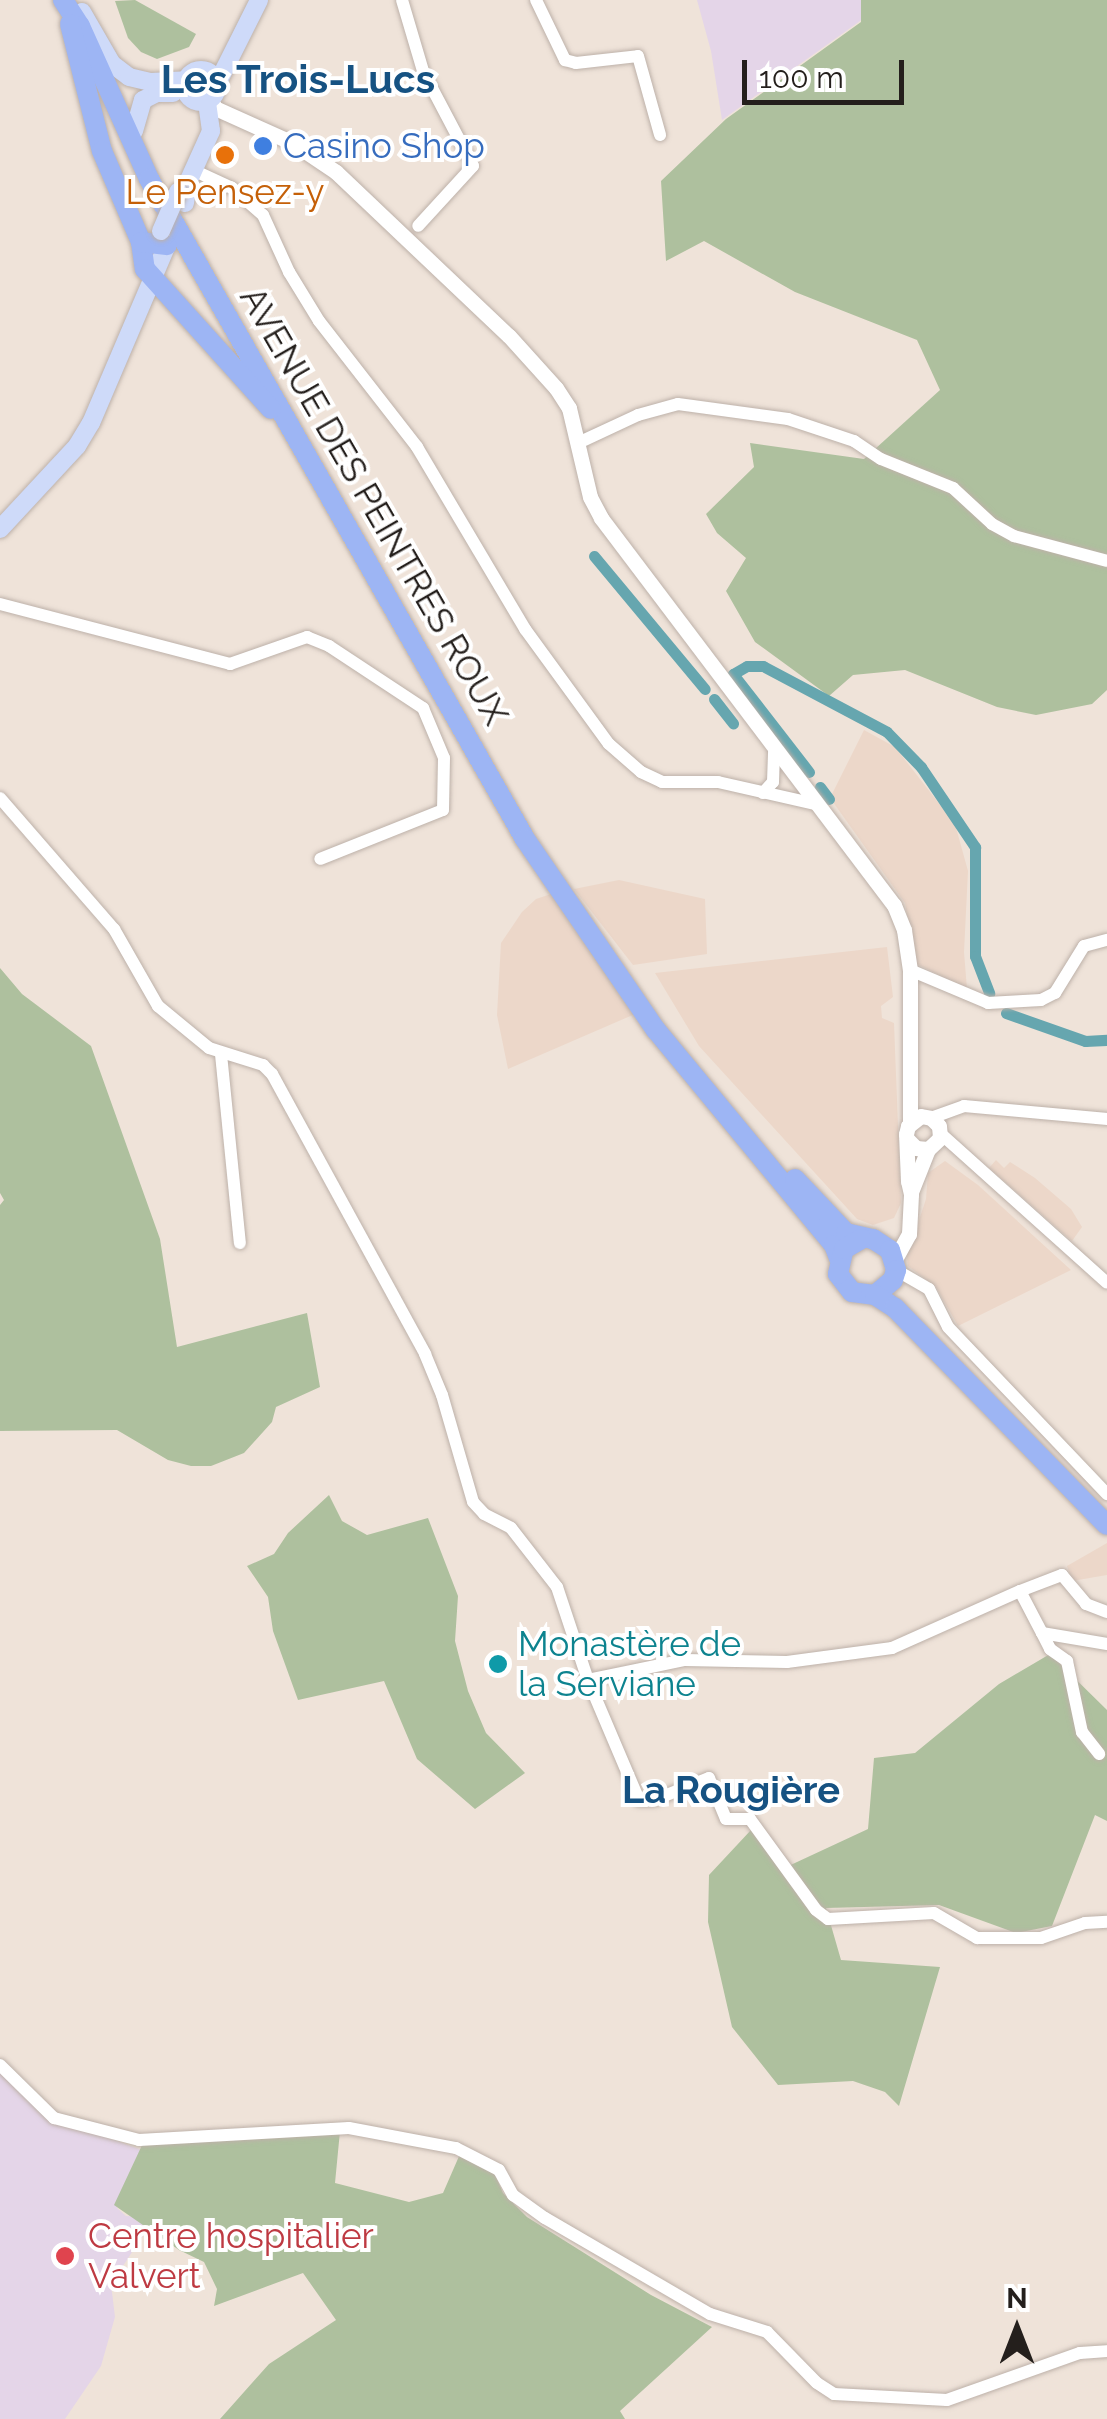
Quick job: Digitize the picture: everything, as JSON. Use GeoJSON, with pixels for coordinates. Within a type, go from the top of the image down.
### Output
{"type":"FeatureCollection","features":[{"type":"Feature","properties":{"kind":"main road"},"geometry":{"type":"LineString","coordinates":[[0,529],[77,446],[91,423],[155,281],[159,241],[207,137],[203,91],[230,60],[259,0]]}},
{"type":"Feature","properties":{"kind":"main road"},"geometry":{"type":"LineString","coordinates":[[71,3],[120,71],[138,80],[203,91]]}},
{"type":"Feature","properties":{"kind":"main road"},"geometry":{"type":"LineString","coordinates":[[71,3],[102,152],[159,241]]}},
{"type":"Feature","properties":{"kind":"main road","name":"AVENUE DES PEINTRES ROUX"},"geometry":{"type":"LineString","coordinates":[[71,3],[204,271]]}},
{"type":"Feature","properties":{"kind":"main road","name":"AVENUE DES PEINTRES ROUX"},"geometry":{"type":"LineString","coordinates":[[71,3],[150,179],[542,868],[656,1030],[834,1246],[839,1258]]}},
{"type":"Feature","properties":{"kind":"main road"},"geometry":{"type":"LineString","coordinates":[[134,130],[138,106],[150,96],[203,91]]}},
{"type":"Feature","properties":{"kind":"main road"},"geometry":{"type":"LineString","coordinates":[[143,301],[155,281]]}},
{"type":"Feature","properties":{"kind":"main road"},"geometry":{"type":"LineString","coordinates":[[155,281],[288,424]]}},
{"type":"Feature","properties":{"kind":"main road","name":"AVENUE DES PEINTRES ROUX"},"geometry":{"type":"LineString","coordinates":[[488,774],[597,932],[714,1090],[846,1233],[862,1239]]}},
{"type":"Feature","properties":{"kind":"main road"},"geometry":{"type":"LineString","coordinates":[[1107,1509],[904,1301],[892,1263],[862,1239],[852,1242],[839,1258],[838,1274],[846,1288],[859,1296],[875,1296],[896,1308],[1107,1524]]}},
{"type":"Feature","properties":{"kind":"main road"},"geometry":{"type":"LineString","coordinates":[[875,1296],[892,1263]]}},
{"type":"Feature","properties":{"kind":"street"},"geometry":{"type":"LineString","coordinates":[[402,0],[423,71],[473,166],[418,226]]}},
{"type":"Feature","properties":{"kind":"street"},"geometry":{"type":"LineString","coordinates":[[536,0],[565,60],[576,63],[635,54],[641,59],[660,135]]}},
{"type":"Feature","properties":{"kind":"street"},"geometry":{"type":"LineString","coordinates":[[203,91],[230,114],[293,142],[324,163],[480,309],[556,388],[569,408],[590,497],[602,518],[815,804],[891,899],[904,930],[910,970],[911,1076],[909,1234],[892,1263],[929,1289],[948,1326],[1107,1494]]}},
{"type":"Feature","properties":{"kind":"street"},"geometry":{"type":"LineString","coordinates":[[207,137],[230,114]]}},
{"type":"Feature","properties":{"kind":"street"},"geometry":{"type":"LineString","coordinates":[[186,187],[232,188],[262,215],[319,321],[417,447],[525,629],[609,744],[640,772],[662,782],[694,779],[815,804]]}},
{"type":"Feature","properties":{"kind":"street"},"geometry":{"type":"LineString","coordinates":[[578,443],[638,415],[678,404],[788,419],[854,441],[881,459],[953,488],[992,524],[1014,536],[1107,561]]}},
{"type":"Feature","properties":{"kind":"street"},"geometry":{"type":"LineString","coordinates":[[0,604],[230,664],[307,637],[329,646],[423,708],[444,758],[443,810],[320,860]]}},
{"type":"Feature","properties":{"kind":"street"},"geometry":{"type":"LineString","coordinates":[[763,793],[772,782],[774,746]]}},
{"type":"Feature","properties":{"kind":"street"},"geometry":{"type":"LineString","coordinates":[[0,798],[114,929],[158,1006],[221,1054],[254,1061],[272,1074],[425,1354],[442,1394],[473,1502],[484,1514],[511,1528],[533,1560],[550,1573],[588,1680],[639,1800],[654,1800],[709,1778],[726,1819],[750,1819],[821,1916],[934,1914],[977,1938],[1040,1938],[1085,1923],[1107,1922]]}},
{"type":"Feature","properties":{"kind":"street"},"geometry":{"type":"LineString","coordinates":[[910,970],[988,1003],[1012,1004],[1055,993],[1084,946],[1107,940]]}},
{"type":"Feature","properties":{"kind":"street"},"geometry":{"type":"LineString","coordinates":[[221,1054],[240,1242]]}},
{"type":"Feature","properties":{"kind":"street"},"geometry":{"type":"LineString","coordinates":[[911,1076],[934,1123],[937,1143],[928,1149],[911,1194]]}},
{"type":"Feature","properties":{"kind":"street"},"geometry":{"type":"LineString","coordinates":[[909,1130],[977,1106],[1107,1119]]}},
{"type":"Feature","properties":{"kind":"street"},"geometry":{"type":"LineString","coordinates":[[934,1123],[1107,1283]]}},
{"type":"Feature","properties":{"kind":"street"},"geometry":{"type":"LineString","coordinates":[[909,1130],[916,1148],[928,1149]]}},
{"type":"Feature","properties":{"kind":"street"},"geometry":{"type":"LineString","coordinates":[[588,1680],[685,1660],[788,1662],[892,1648],[1062,1575],[1086,1604],[1107,1612]]}},
{"type":"Feature","properties":{"kind":"street"},"geometry":{"type":"LineString","coordinates":[[1020,1591],[1050,1649],[1067,1661],[1082,1732],[1099,1754]]}},
{"type":"Feature","properties":{"kind":"street"},"geometry":{"type":"LineString","coordinates":[[1042,1634],[1107,1644]]}},
{"type":"Feature","properties":{"kind":"street"},"geometry":{"type":"LineString","coordinates":[[0,2065],[54,2118],[139,2140],[348,2128],[456,2148],[499,2170],[514,2195],[545,2218],[710,2314],[767,2332],[817,2383],[834,2394],[947,2400],[1080,2354],[1107,2350]]}},
{"type":"Feature","properties":{"kind":"shaded area"},"geometry":{"type":"Polygon","coordinates":[[[697,0],[880,0],[860,21],[722,120],[711,51],[697,0]]]}},
{"type":"Feature","properties":{"kind":"shaded area"},"geometry":{"type":"Polygon","coordinates":[[[864,730],[895,747],[955,824],[968,871],[964,952],[967,989],[915,963],[905,903],[830,798],[864,730]]]}},
{"type":"Feature","properties":{"kind":"shaded area"},"geometry":{"type":"Polygon","coordinates":[[[619,880],[705,899],[707,954],[633,965],[574,889],[619,880]]]}},
{"type":"Feature","properties":{"kind":"shaded area"},"geometry":{"type":"Polygon","coordinates":[[[554,893],[635,1014],[508,1069],[497,1015],[501,943],[522,912],[536,899],[554,893]]]}},
{"type":"Feature","properties":{"kind":"shaded area"},"geometry":{"type":"Polygon","coordinates":[[[887,947],[893,997],[881,1006],[882,1018],[894,1023],[901,1203],[894,1218],[873,1225],[857,1219],[699,1046],[655,973],[887,947]]]}},
{"type":"Feature","properties":{"kind":"shaded area"},"geometry":{"type":"Polygon","coordinates":[[[996,1160],[1004,1168],[1010,1162],[1035,1178],[1071,1209],[1082,1227],[1072,1241],[989,1168],[996,1160]]]}},
{"type":"Feature","properties":{"kind":"shaded area"},"geometry":{"type":"Polygon","coordinates":[[[945,1161],[978,1185],[1071,1270],[958,1326],[936,1287],[908,1266],[907,1256],[926,1199],[928,1173],[945,1161]]]}},
{"type":"Feature","properties":{"kind":"shaded area"},"geometry":{"type":"Polygon","coordinates":[[[1107,1543],[1107,1575],[1072,1581],[1067,1566],[1107,1543]]]}},
{"type":"Feature","properties":{"kind":"shaded area","name":"Centre hospitalier Valvert"},"geometry":{"type":"Polygon","coordinates":[[[0,2069],[39,2112],[147,2152],[117,2208],[126,2216],[142,2217],[148,2228],[111,2284],[115,2317],[101,2366],[65,2419],[0,2419],[0,2069]]]}},
{"type":"Feature","properties":{"kind":"green space"},"geometry":{"type":"Polygon","coordinates":[[[135,0],[196,34],[189,47],[157,59],[141,52],[128,38],[115,1],[135,0]]]}},
{"type":"Feature","properties":{"kind":"green space"},"geometry":{"type":"Polygon","coordinates":[[[861,0],[1107,0],[1107,690],[1092,704],[1036,715],[997,707],[905,670],[853,675],[829,696],[755,642],[726,591],[746,558],[717,533],[706,514],[754,467],[750,443],[864,459],[940,390],[917,340],[795,292],[704,241],[666,261],[661,181],[726,119],[861,22],[861,0]]]}},
{"type":"Feature","properties":{"kind":"green space"},"geometry":{"type":"Polygon","coordinates":[[[0,968],[22,994],[91,1046],[160,1239],[177,1347],[307,1313],[320,1387],[276,1407],[272,1422],[244,1453],[211,1466],[191,1466],[168,1460],[117,1430],[0,1431],[0,1205],[4,1200],[0,1193],[0,968]]]}},
{"type":"Feature","properties":{"kind":"green space"},"geometry":{"type":"Polygon","coordinates":[[[329,1495],[342,1521],[367,1535],[428,1518],[458,1596],[455,1641],[468,1691],[486,1733],[525,1773],[475,1809],[417,1759],[384,1681],[298,1700],[273,1631],[268,1597],[247,1566],[274,1554],[288,1533],[329,1495]]]}},
{"type":"Feature","properties":{"kind":"green space"},"geometry":{"type":"Polygon","coordinates":[[[1050,1654],[1107,1710],[1107,1821],[1095,1815],[1052,1926],[1016,1933],[939,1905],[826,1908],[841,1960],[940,1967],[899,2106],[885,2092],[853,2081],[778,2085],[732,2027],[708,1922],[709,1875],[751,1830],[782,1869],[868,1829],[874,1758],[915,1753],[999,1684],[1050,1654]]]}},
{"type":"Feature","properties":{"kind":"green space"},"geometry":{"type":"Polygon","coordinates":[[[340,2131],[335,2183],[409,2202],[443,2193],[460,2154],[494,2172],[503,2193],[527,2217],[651,2295],[712,2327],[620,2411],[625,2419],[220,2419],[269,2364],[336,2320],[303,2273],[214,2306],[217,2289],[204,2262],[179,2250],[114,2205],[143,2143],[340,2131]]]}},
{"type":"Feature","properties":{"kind":"waterway"},"geometry":{"type":"LineString","coordinates":[[594,556],[705,689]]}},
{"type":"Feature","properties":{"kind":"waterway"},"geometry":{"type":"LineString","coordinates":[[809,772],[733,674],[747,666],[763,666],[887,732],[921,767],[975,847],[975,956],[989,993]]}},
{"type":"Feature","properties":{"kind":"waterway"},"geometry":{"type":"LineString","coordinates":[[714,699],[733,723]]}},
{"type":"Feature","properties":{"kind":"waterway"},"geometry":{"type":"LineString","coordinates":[[820,787],[829,799]]}},
{"type":"Feature","properties":{"kind":"waterway"},"geometry":{"type":"LineString","coordinates":[[1006,1013],[1085,1041],[1107,1040]]}},
{"type":"Feature","properties":{"kind":"place","name":"Casino Shop"},"geometry":{"type":"Point","coordinates":[263,146]}},
{"type":"Feature","properties":{"kind":"place","name":"Le Pensez-y"},"geometry":{"type":"Point","coordinates":[225,155]}},
{"type":"Feature","properties":{"kind":"place","name":"Monastère de la Serviane"},"geometry":{"type":"Point","coordinates":[498,1664]}},
{"type":"Feature","properties":{"kind":"place","name":"Centre hospitalier Valvert"},"geometry":{"type":"Point","coordinates":[65,2256]}},
{"type":"Feature","properties":{"kind":"district","name":"Les Trois-Lucs"},"geometry":{"type":"Point","coordinates":[298,79]}},
{"type":"Feature","properties":{"kind":"district","name":"La Rougière"},"geometry":{"type":"Point","coordinates":[731,1790]}}]}
